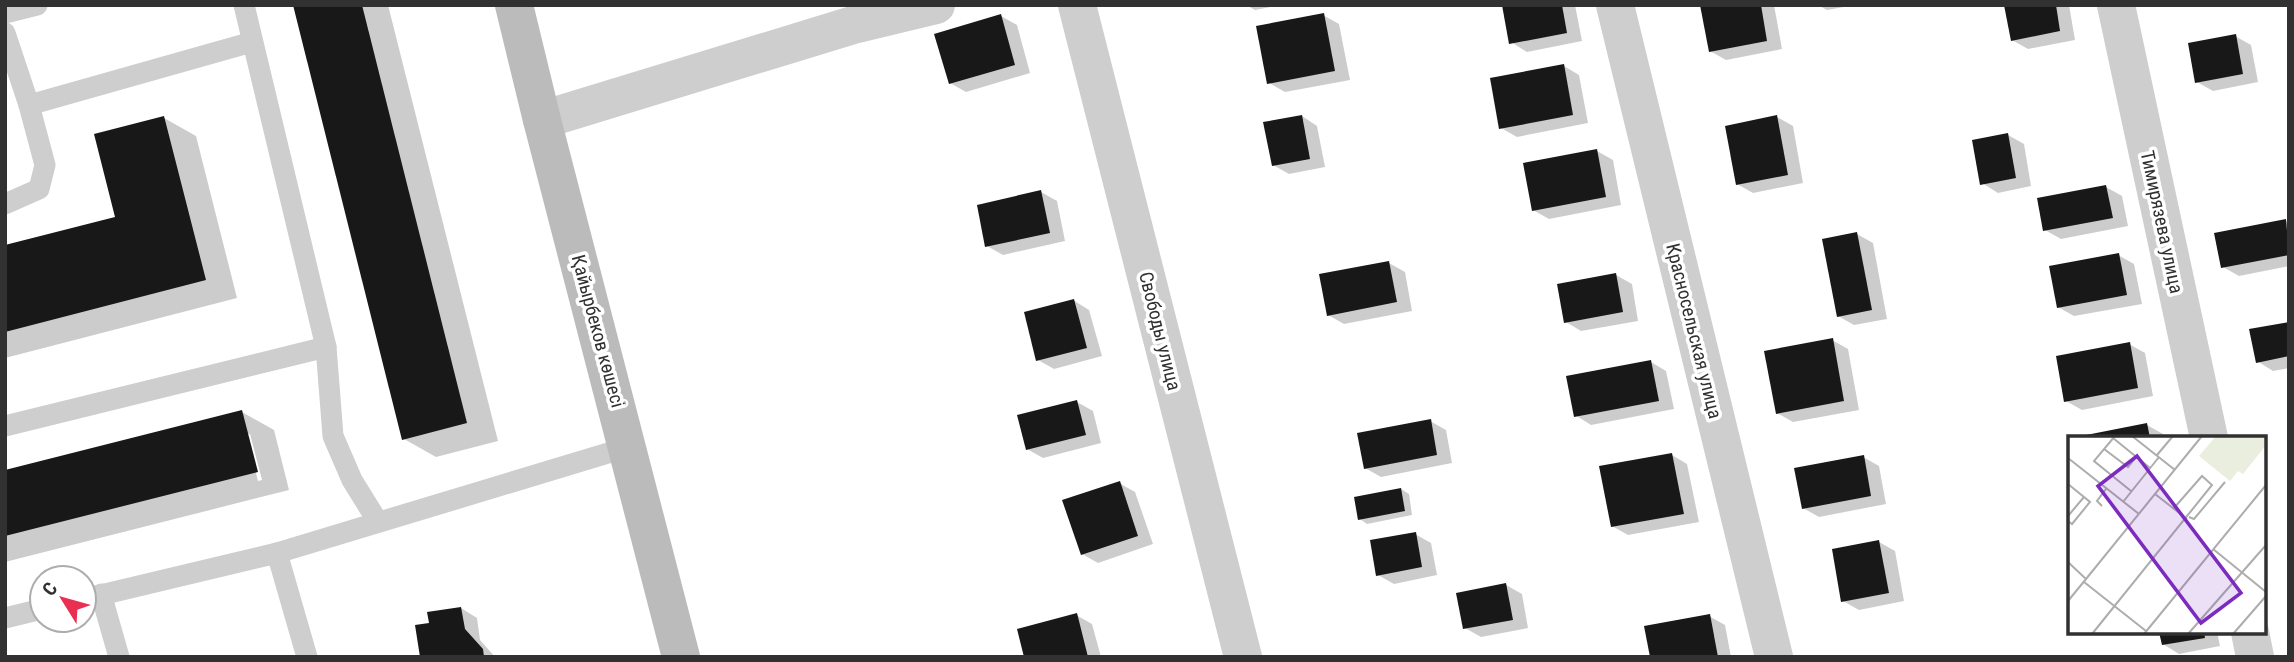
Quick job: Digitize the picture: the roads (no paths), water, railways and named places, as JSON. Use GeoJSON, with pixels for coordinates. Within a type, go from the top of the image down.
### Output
{"type":"FeatureCollection","features":[{"type":"Feature","properties":{"kind":"main road","name":"Қайырбеков көшесі"},"geometry":{"type":"LineString","coordinates":[[514,5],[541,120],[681,657]]}},
{"type":"Feature","properties":{"kind":"street"},"geometry":{"type":"LineString","coordinates":[[541,120],[850,15],[936,5]]}},
{"type":"Feature","properties":{"kind":"street","name":"Свободы улица"},"geometry":{"type":"LineString","coordinates":[[1077,5],[1243,657]]}},
{"type":"Feature","properties":{"kind":"street","name":"Красносельская улица"},"geometry":{"type":"LineString","coordinates":[[1615,5],[1774,657]]}},
{"type":"Feature","properties":{"kind":"street","name":"Тимирязева улица"},"geometry":{"type":"LineString","coordinates":[[2116,5],[2208,436]]}},
{"type":"Feature","properties":{"kind":"street"},"geometry":{"type":"LineString","coordinates":[[2250,634],[2255,657]]}},
{"type":"Feature","properties":{"kind":"lane"},"geometry":{"type":"LineString","coordinates":[[5,13],[37,5]]}},
{"type":"Feature","properties":{"kind":"lane"},"geometry":{"type":"LineString","coordinates":[[244,5],[326,346],[333,436],[352,480],[378,522]]}},
{"type":"Feature","properties":{"kind":"lane"},"geometry":{"type":"LineString","coordinates":[[5,33],[45,165],[39,189],[5,204]]}},
{"type":"Feature","properties":{"kind":"lane"},"geometry":{"type":"LineString","coordinates":[[29,105],[253,42]]}},
{"type":"Feature","properties":{"kind":"lane"},"geometry":{"type":"LineString","coordinates":[[5,426],[326,346]]}},
{"type":"Feature","properties":{"kind":"lane"},"geometry":{"type":"LineString","coordinates":[[98,595],[277,553],[628,447]]}},
{"type":"Feature","properties":{"kind":"lane"},"geometry":{"type":"LineString","coordinates":[[277,553],[307,657]]}},
{"type":"Feature","properties":{"kind":"lane"},"geometry":{"type":"LineString","coordinates":[[98,610],[119,657]]}},
{"type":"Feature","properties":{"kind":"lane"},"geometry":{"type":"LineString","coordinates":[[5,618],[28,612]]}}]}
